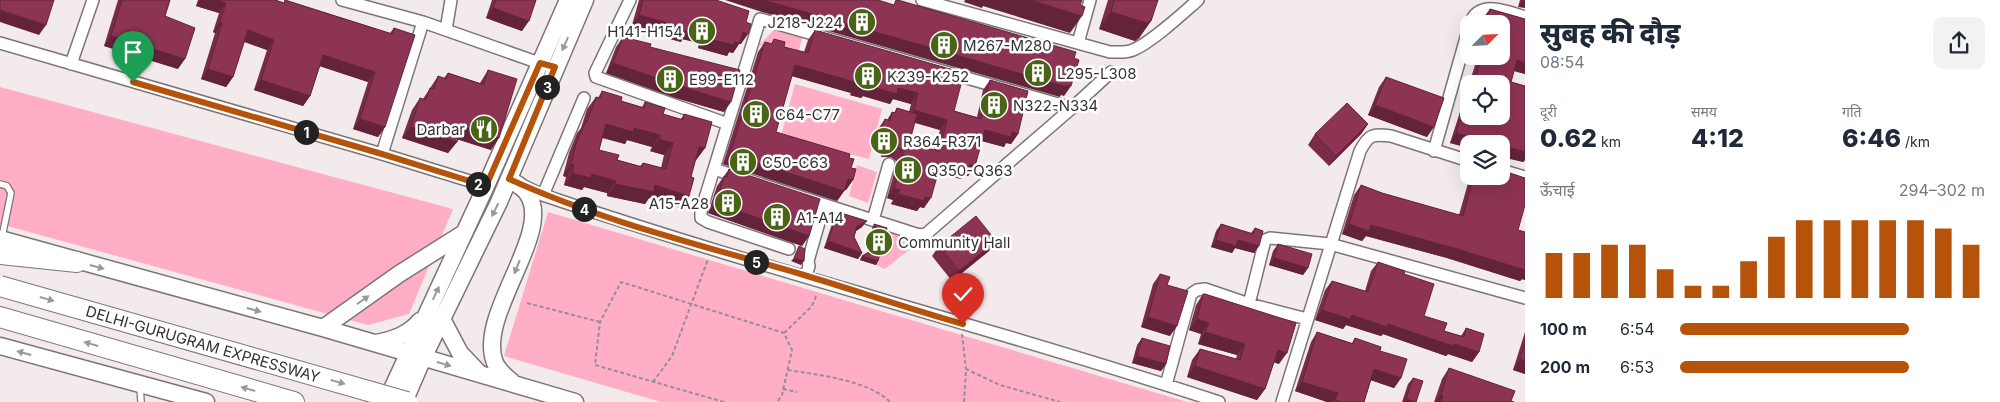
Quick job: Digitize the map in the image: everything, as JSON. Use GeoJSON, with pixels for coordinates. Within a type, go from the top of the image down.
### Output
{"type":"FeatureCollection","features":[{"type":"Feature","properties":{"kind":"highway"},"geometry":{"type":"LineString","coordinates":[[1,244],[77,262]]}},
{"type":"Feature","properties":{"kind":"highway","name":"DELHI-GURUGRAM EXPRESSWAY"},"geometry":{"type":"LineString","coordinates":[[0,286],[405,402]]}},
{"type":"Feature","properties":{"kind":"highway","name":"DELHI-GURUGRAM EXPRESSWAY"},"geometry":{"type":"LineString","coordinates":[[0,317],[294,402]]}},
{"type":"Feature","properties":{"kind":"main road"},"geometry":{"type":"LineString","coordinates":[[386,402],[415,355],[442,319],[509,179],[568,0]]}},
{"type":"Feature","properties":{"kind":"main road"},"geometry":{"type":"LineString","coordinates":[[405,402],[426,314],[486,186],[547,65],[585,0]]}},
{"type":"Feature","properties":{"kind":"main road"},"geometry":{"type":"LineString","coordinates":[[509,179],[527,192],[533,205],[534,216],[522,254],[499,313],[492,341],[493,357],[497,366],[515,384]]}},
{"type":"Feature","properties":{"kind":"main road"},"geometry":{"type":"LineString","coordinates":[[323,328],[399,274],[464,234]]}},
{"type":"Feature","properties":{"kind":"main road"},"geometry":{"type":"LineString","coordinates":[[77,262],[323,328],[575,402]]}},
{"type":"Feature","properties":{"kind":"main road"},"geometry":{"type":"LineString","coordinates":[[373,343],[389,341],[404,335],[426,314]]}},
{"type":"Feature","properties":{"kind":"main road"},"geometry":{"type":"LineString","coordinates":[[442,319],[449,336],[460,353],[480,374]]}},
{"type":"Feature","properties":{"kind":"main road"},"geometry":{"type":"LineString","coordinates":[[0,346],[206,402]]}},
{"type":"Feature","properties":{"kind":"street"},"geometry":{"type":"LineString","coordinates":[[71,64],[93,0]]}},
{"type":"Feature","properties":{"kind":"street"},"geometry":{"type":"LineString","coordinates":[[342,0],[423,22],[547,65]]}},
{"type":"Feature","properties":{"kind":"street"},"geometry":{"type":"LineString","coordinates":[[446,30],[451,0]]}},
{"type":"Feature","properties":{"kind":"street"},"geometry":{"type":"LineString","coordinates":[[630,0],[595,73],[596,77],[728,124]]}},
{"type":"Feature","properties":{"kind":"street"},"geometry":{"type":"LineString","coordinates":[[922,0],[955,4],[1110,52],[1123,52],[1134,49],[1160,32],[1198,0]]}},
{"type":"Feature","properties":{"kind":"street"},"geometry":{"type":"LineString","coordinates":[[1078,43],[1090,0]]}},
{"type":"Feature","properties":{"kind":"street"},"geometry":{"type":"LineString","coordinates":[[1473,15],[1478,8],[1488,5],[1525,17]]}},
{"type":"Feature","properties":{"kind":"street"},"geometry":{"type":"LineString","coordinates":[[789,249],[701,218],[701,211],[728,124],[756,18],[1072,108]]}},
{"type":"Feature","properties":{"kind":"street"},"geometry":{"type":"LineString","coordinates":[[382,154],[423,22]]}},
{"type":"Feature","properties":{"kind":"street"},"geometry":{"type":"LineString","coordinates":[[0,43],[486,186]]}},
{"type":"Feature","properties":{"kind":"street"},"geometry":{"type":"LineString","coordinates":[[1434,151],[1460,57]]}},
{"type":"Feature","properties":{"kind":"street"},"geometry":{"type":"LineString","coordinates":[[714,170],[919,235],[926,234],[1111,72]]}},
{"type":"Feature","properties":{"kind":"street"},"geometry":{"type":"LineString","coordinates":[[544,195],[584,98]]}},
{"type":"Feature","properties":{"kind":"street"},"geometry":{"type":"LineString","coordinates":[[1282,402],[1360,151],[1370,136],[1378,134],[1391,136],[1460,158]]}},
{"type":"Feature","properties":{"kind":"street"},"geometry":{"type":"LineString","coordinates":[[873,220],[889,164]]}},
{"type":"Feature","properties":{"kind":"street"},"geometry":{"type":"LineString","coordinates":[[1510,173],[1525,177]]}},
{"type":"Feature","properties":{"kind":"street"},"geometry":{"type":"LineString","coordinates":[[509,179],[544,195],[711,250],[807,271],[822,281],[1219,402]]}},
{"type":"Feature","properties":{"kind":"street"},"geometry":{"type":"LineString","coordinates":[[807,271],[808,261],[827,206]]}},
{"type":"Feature","properties":{"kind":"street"},"geometry":{"type":"LineString","coordinates":[[1249,304],[1265,240],[1276,238],[1330,244],[1525,298]]}},
{"type":"Feature","properties":{"kind":"street"},"geometry":{"type":"LineString","coordinates":[[1166,385],[1191,294],[1197,290],[1205,289],[1249,304],[1307,319]]}},
{"type":"Feature","properties":{"kind":"lane"},"geometry":{"type":"LineString","coordinates":[[0,184],[7,186],[11,193],[1,244]]}},
{"type":"Feature","properties":{"kind":"lane"},"geometry":{"type":"LineString","coordinates":[[140,384],[141,402]]}},
{"type":"Feature","properties":{"kind":"path"},"geometry":{"type":"LineString","coordinates":[[653,382],[672,356],[692,306],[711,250]]}},
{"type":"Feature","properties":{"kind":"path"},"geometry":{"type":"LineString","coordinates":[[784,333],[812,306],[822,281]]}},
{"type":"Feature","properties":{"kind":"path"},"geometry":{"type":"LineString","coordinates":[[724,402],[596,365],[600,322],[621,282],[692,306],[784,333],[792,350],[782,395],[777,402]]}},
{"type":"Feature","properties":{"kind":"path"},"geometry":{"type":"LineString","coordinates":[[527,303],[600,322]]}},
{"type":"Feature","properties":{"kind":"path"},"geometry":{"type":"LineString","coordinates":[[963,324],[962,341],[966,369],[964,402]]}},
{"type":"Feature","properties":{"kind":"path"},"geometry":{"type":"LineString","coordinates":[[966,369],[1000,385],[1060,402]]}},
{"type":"Feature","properties":{"kind":"path"},"geometry":{"type":"LineString","coordinates":[[788,370],[866,388],[885,397],[890,402]]}},
{"type":"Feature","properties":{"kind":"path"},"geometry":{"type":"LineString","coordinates":[[783,388],[797,392]]}},
{"type":"Feature","properties":{"kind":"shaded area"},"geometry":{"type":"Polygon","coordinates":[[[777,27],[803,35],[797,57],[759,45],[777,27]]]}},
{"type":"Feature","properties":{"kind":"shaded area"},"geometry":{"type":"Polygon","coordinates":[[[795,84],[882,109],[869,159],[781,136],[795,84]]]}},
{"type":"Feature","properties":{"kind":"shaded area"},"geometry":{"type":"Polygon","coordinates":[[[0,87],[453,209],[409,314],[368,325],[0,224],[0,87]]]}},
{"type":"Feature","properties":{"kind":"shaded area"},"geometry":{"type":"Polygon","coordinates":[[[857,165],[877,172],[868,203],[849,196],[857,165]]]}},
{"type":"Feature","properties":{"kind":"shaded area"},"geometry":{"type":"Polygon","coordinates":[[[548,212],[1187,402],[661,402],[504,356],[548,212]]]}},
{"type":"Feature","properties":{"kind":"shaded area"},"geometry":{"type":"Polygon","coordinates":[[[886,230],[916,240],[916,244],[885,269],[876,265],[886,230]]]}},
{"type":"Feature","properties":{"kind":"building"},"geometry":{"type":"Polygon","coordinates":[[[0,0],[54,0],[46,25],[0,10],[0,0]]]}},
{"type":"Feature","properties":{"kind":"building"},"geometry":{"type":"Polygon","coordinates":[[[122,0],[170,0],[165,16],[195,28],[185,59],[111,36],[122,0]]]}},
{"type":"Feature","properties":{"kind":"building"},"geometry":{"type":"Polygon","coordinates":[[[216,0],[275,0],[284,3],[285,0],[392,34],[394,28],[415,35],[385,127],[360,119],[375,72],[323,55],[310,96],[261,80],[274,40],[248,30],[233,77],[208,69],[226,3],[216,0]]]}},
{"type":"Feature","properties":{"kind":"building"},"geometry":{"type":"Polygon","coordinates":[[[496,0],[536,0],[529,21],[493,8],[496,0]]]}},
{"type":"Feature","properties":{"kind":"building"},"geometry":{"type":"Polygon","coordinates":[[[643,0],[716,0],[749,11],[746,22],[751,24],[748,34],[743,32],[740,43],[735,42],[734,45],[705,38],[706,33],[688,29],[688,32],[674,28],[675,25],[639,15],[643,0]]]}},
{"type":"Feature","properties":{"kind":"building"},"geometry":{"type":"Polygon","coordinates":[[[764,0],[878,0],[894,5],[896,0],[898,0],[1076,52],[1074,58],[1079,60],[1071,86],[1067,85],[1067,87],[764,0]]]}},
{"type":"Feature","properties":{"kind":"building"},"geometry":{"type":"Polygon","coordinates":[[[1031,0],[1082,0],[1080,5],[1085,7],[1082,16],[1031,0]]]}},
{"type":"Feature","properties":{"kind":"building"},"geometry":{"type":"Polygon","coordinates":[[[1114,0],[1158,0],[1151,21],[1147,23],[1111,12],[1114,0]]]}},
{"type":"Feature","properties":{"kind":"building"},"geometry":{"type":"Polygon","coordinates":[[[1490,9],[1525,19],[1525,63],[1517,60],[1511,82],[1525,86],[1525,152],[1510,148],[1510,135],[1463,135],[1456,133],[1460,121],[1460,125],[1510,125],[1510,75],[1476,75],[1479,65],[1510,65],[1510,15],[1488,15],[1490,9]]]}},
{"type":"Feature","properties":{"kind":"building"},"geometry":{"type":"Polygon","coordinates":[[[815,30],[964,73],[954,111],[981,119],[990,80],[1028,91],[1018,134],[1012,132],[1011,137],[985,130],[975,166],[970,164],[968,169],[941,162],[931,198],[925,197],[924,201],[898,194],[900,190],[894,188],[903,151],[898,147],[888,147],[889,142],[884,141],[885,134],[881,132],[885,119],[890,121],[892,112],[895,113],[897,108],[917,114],[909,144],[939,151],[947,120],[914,110],[918,93],[898,88],[897,94],[869,86],[868,88],[857,85],[858,83],[795,65],[776,132],[850,154],[849,158],[854,159],[851,168],[856,169],[853,180],[848,179],[844,191],[730,154],[765,42],[772,44],[774,39],[785,42],[784,47],[808,53],[815,30]]]}},
{"type":"Feature","properties":{"kind":"building"},"geometry":{"type":"Polygon","coordinates":[[[623,37],[651,44],[650,47],[740,70],[731,102],[613,63],[623,37]]]}},
{"type":"Feature","properties":{"kind":"building"},"geometry":{"type":"Polygon","coordinates":[[[488,70],[517,79],[499,138],[462,126],[457,142],[411,127],[420,98],[426,100],[430,88],[434,89],[438,76],[446,79],[448,73],[484,85],[488,70]]]}},
{"type":"Feature","properties":{"kind":"building"},"geometry":{"type":"Polygon","coordinates":[[[1386,77],[1444,98],[1434,127],[1375,105],[1386,77]]]}},
{"type":"Feature","properties":{"kind":"building"},"geometry":{"type":"Polygon","coordinates":[[[602,91],[622,97],[621,101],[644,108],[645,102],[665,108],[663,114],[683,120],[684,114],[712,122],[705,148],[699,147],[691,177],[694,178],[689,196],[655,185],[654,192],[615,184],[616,181],[592,174],[591,178],[572,173],[574,165],[571,164],[577,141],[587,122],[596,97],[600,98],[602,91]],[[606,124],[599,150],[619,155],[617,160],[642,167],[643,163],[666,169],[673,143],[659,139],[660,135],[634,128],[633,132],[606,124]]]}},
{"type":"Feature","properties":{"kind":"building"},"geometry":{"type":"Polygon","coordinates":[[[1347,103],[1368,124],[1336,156],[1315,134],[1347,103]]]}},
{"type":"Feature","properties":{"kind":"building"},"geometry":{"type":"Polygon","coordinates":[[[729,169],[820,199],[809,236],[716,203],[724,176],[727,177],[729,169]]]}},
{"type":"Feature","properties":{"kind":"building"},"geometry":{"type":"Polygon","coordinates":[[[1510,173],[1525,178],[1525,205],[1518,230],[1525,232],[1525,270],[1371,225],[1369,231],[1349,224],[1361,185],[1382,193],[1463,216],[1472,185],[1510,185],[1510,173]]]}},
{"type":"Feature","properties":{"kind":"building"},"geometry":{"type":"Polygon","coordinates":[[[838,212],[867,221],[857,226],[854,237],[862,253],[828,241],[838,212]]]}},
{"type":"Feature","properties":{"kind":"building"},"geometry":{"type":"Polygon","coordinates":[[[976,216],[996,241],[959,271],[939,246],[976,216]]]}},
{"type":"Feature","properties":{"kind":"building"},"geometry":{"type":"Polygon","coordinates":[[[874,224],[887,228],[883,243],[874,224]]]}},
{"type":"Feature","properties":{"kind":"building"},"geometry":{"type":"Polygon","coordinates":[[[1221,224],[1253,234],[1255,228],[1263,231],[1259,246],[1238,240],[1236,246],[1216,240],[1221,224]]]}},
{"type":"Feature","properties":{"kind":"building"},"geometry":{"type":"Polygon","coordinates":[[[883,244],[878,261],[862,256],[883,244]]]}},
{"type":"Feature","properties":{"kind":"building"},"geometry":{"type":"Polygon","coordinates":[[[1278,244],[1312,254],[1308,268],[1274,258],[1278,244]]]}},
{"type":"Feature","properties":{"kind":"building"},"geometry":{"type":"Polygon","coordinates":[[[799,246],[805,249],[804,261],[794,258],[799,246]]]}},
{"type":"Feature","properties":{"kind":"building"},"geometry":{"type":"Polygon","coordinates":[[[1378,262],[1405,271],[1404,274],[1434,284],[1424,316],[1447,323],[1444,331],[1464,337],[1466,328],[1484,334],[1479,352],[1454,344],[1453,346],[1388,324],[1387,327],[1352,315],[1350,319],[1322,310],[1332,281],[1368,292],[1378,262]]]}},
{"type":"Feature","properties":{"kind":"building"},"geometry":{"type":"Polygon","coordinates":[[[1160,274],[1170,277],[1167,285],[1188,291],[1177,326],[1148,317],[1160,274]]]}},
{"type":"Feature","properties":{"kind":"building"},"geometry":{"type":"Polygon","coordinates":[[[1203,294],[1296,323],[1287,353],[1278,350],[1265,389],[1195,366],[1200,349],[1240,360],[1245,344],[1205,332],[1209,323],[1197,319],[1203,294]]]}},
{"type":"Feature","properties":{"kind":"building"},"geometry":{"type":"Polygon","coordinates":[[[1317,332],[1353,344],[1355,338],[1381,347],[1380,351],[1407,359],[1401,378],[1374,369],[1364,402],[1342,402],[1335,400],[1338,393],[1302,382],[1317,332]]]}},
{"type":"Feature","properties":{"kind":"building"},"geometry":{"type":"Polygon","coordinates":[[[1142,338],[1170,346],[1166,364],[1137,356],[1142,338]]]}},
{"type":"Feature","properties":{"kind":"building"},"geometry":{"type":"Polygon","coordinates":[[[1525,344],[1525,361],[1520,359],[1525,344]]]}},
{"type":"Feature","properties":{"kind":"building"},"geometry":{"type":"Polygon","coordinates":[[[1449,368],[1515,391],[1511,401],[1514,402],[1441,402],[1443,396],[1441,395],[1449,368]]]}},
{"type":"Feature","properties":{"kind":"building"},"geometry":{"type":"Polygon","coordinates":[[[1413,378],[1423,381],[1416,402],[1406,399],[1413,378]]]}},
{"type":"Feature","properties":{"kind":"place","name":"J218-J224"},"geometry":{"type":"Point","coordinates":[862,22]}},
{"type":"Feature","properties":{"kind":"place","name":"H141-H154"},"geometry":{"type":"Point","coordinates":[702,31]}},
{"type":"Feature","properties":{"kind":"place","name":"M267-M280"},"geometry":{"type":"Point","coordinates":[944,45]}},
{"type":"Feature","properties":{"kind":"place","name":"L295-L308"},"geometry":{"type":"Point","coordinates":[1038,73]}},
{"type":"Feature","properties":{"kind":"place","name":"K239-K252"},"geometry":{"type":"Point","coordinates":[868,76]}},
{"type":"Feature","properties":{"kind":"place","name":"E99-E112"},"geometry":{"type":"Point","coordinates":[670,79]}},
{"type":"Feature","properties":{"kind":"place","name":"N322-N334"},"geometry":{"type":"Point","coordinates":[994,105]}},
{"type":"Feature","properties":{"kind":"place","name":"C64-C77"},"geometry":{"type":"Point","coordinates":[756,114]}},
{"type":"Feature","properties":{"kind":"place","name":"Darbar"},"geometry":{"type":"Point","coordinates":[484,129]}},
{"type":"Feature","properties":{"kind":"place","name":"R364-R371"},"geometry":{"type":"Point","coordinates":[884,141]}},
{"type":"Feature","properties":{"kind":"place","name":"C50-C63"},"geometry":{"type":"Point","coordinates":[743,162]}},
{"type":"Feature","properties":{"kind":"place","name":"Q350-Q363"},"geometry":{"type":"Point","coordinates":[908,170]}},
{"type":"Feature","properties":{"kind":"place","name":"A15-A28"},"geometry":{"type":"Point","coordinates":[728,203]}},
{"type":"Feature","properties":{"kind":"place","name":"A1-A14"},"geometry":{"type":"Point","coordinates":[777,217]}},
{"type":"Feature","properties":{"kind":"place","name":"Community Hall"},"geometry":{"type":"Point","coordinates":[879,242]}},
{"type":"Feature","properties":{"kind":"route"},"geometry":{"type":"LineString","coordinates":[[133,82],[486,186],[540,63],[555,67],[509,179],[544,195],[711,250],[806,276],[963,324]]}}]}
